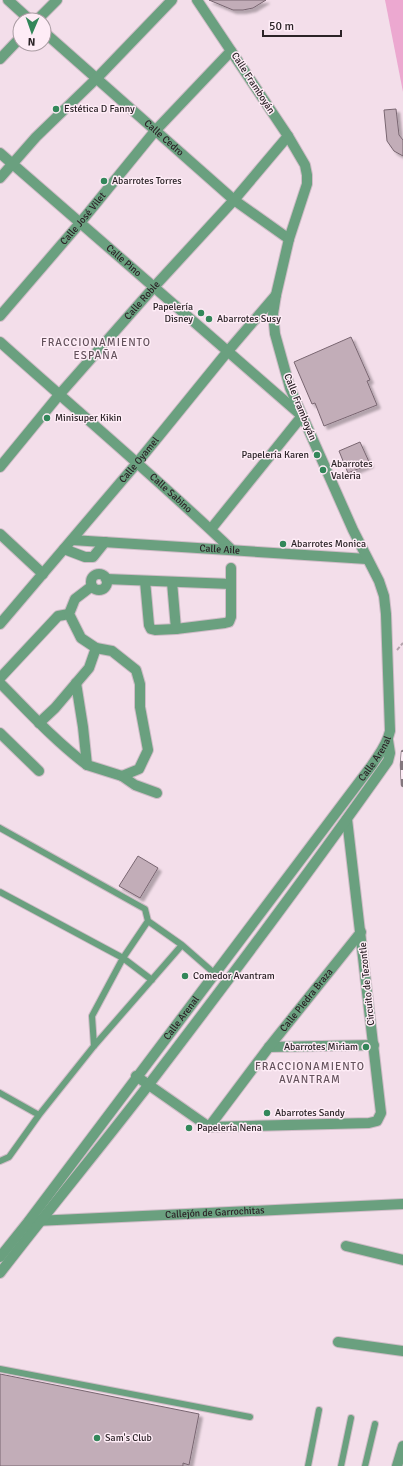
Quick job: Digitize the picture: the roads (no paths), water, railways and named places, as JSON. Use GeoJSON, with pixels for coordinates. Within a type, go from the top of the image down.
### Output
{"type":"FeatureCollection","features":[{"type":"Feature","properties":{"kind":"street"},"geometry":{"type":"LineString","coordinates":[[8,0],[21,12]]}},
{"type":"Feature","properties":{"kind":"street"},"geometry":{"type":"LineString","coordinates":[[45,12],[56,0]]}},
{"type":"Feature","properties":{"kind":"street"},"geometry":{"type":"LineString","coordinates":[[0,178],[36,137],[97,78],[172,0]]}},
{"type":"Feature","properties":{"kind":"street","name":"Calle Framboyán"},"geometry":{"type":"LineString","coordinates":[[197,0],[288,136],[305,165],[307,184],[289,239],[276,295],[273,314],[275,334],[290,388],[367,559],[379,581],[384,596],[390,720],[388,740]]}},
{"type":"Feature","properties":{"kind":"street","name":"Calle Cedro"},"geometry":{"type":"LineString","coordinates":[[52,39],[234,200],[289,239]]}},
{"type":"Feature","properties":{"kind":"street"},"geometry":{"type":"LineString","coordinates":[[0,59],[12,46]]}},
{"type":"Feature","properties":{"kind":"street","name":"Calle José Vilet"},"geometry":{"type":"LineString","coordinates":[[0,316],[80,223],[155,131],[232,51]]}},
{"type":"Feature","properties":{"kind":"street","name":"Calle Roble"},"geometry":{"type":"LineString","coordinates":[[0,467],[59,395],[154,287],[234,200],[288,136]]}},
{"type":"Feature","properties":{"kind":"street","name":"Calle Pino"},"geometry":{"type":"LineString","coordinates":[[0,153],[302,416]]}},
{"type":"Feature","properties":{"kind":"street","name":"Calle Oyamel"},"geometry":{"type":"LineString","coordinates":[[0,624],[137,463],[228,351],[276,295]]}},
{"type":"Feature","properties":{"kind":"street","name":"Calle Sabino"},"geometry":{"type":"LineString","coordinates":[[0,342],[211,529],[232,550]]}},
{"type":"Feature","properties":{"kind":"street"},"geometry":{"type":"LineString","coordinates":[[211,529],[302,416]]}},
{"type":"Feature","properties":{"kind":"street"},"geometry":{"type":"LineString","coordinates":[[0,534],[43,574]]}},
{"type":"Feature","properties":{"kind":"street","name":"Calle Aile"},"geometry":{"type":"LineString","coordinates":[[72,540],[367,559]]}},
{"type":"Feature","properties":{"kind":"street"},"geometry":{"type":"LineString","coordinates":[[64,549],[85,558],[93,557],[105,542]]}},
{"type":"Feature","properties":{"kind":"street"},"geometry":{"type":"LineString","coordinates":[[93,557],[96,575]]}},
{"type":"Feature","properties":{"kind":"street"},"geometry":{"type":"LineString","coordinates":[[145,581],[149,625],[151,629],[176,629],[225,623],[229,622],[231,618],[231,568]]}},
{"type":"Feature","properties":{"kind":"street"},"geometry":{"type":"LineString","coordinates":[[96,575],[103,576],[106,579],[231,584]]}},
{"type":"Feature","properties":{"kind":"street"},"geometry":{"type":"LineString","coordinates":[[92,586],[92,578],[96,575]]}},
{"type":"Feature","properties":{"kind":"street"},"geometry":{"type":"LineString","coordinates":[[92,586],[98,590],[102,589],[107,583],[106,579]]}},
{"type":"Feature","properties":{"kind":"street"},"geometry":{"type":"LineString","coordinates":[[172,582],[176,629]]}},
{"type":"Feature","properties":{"kind":"street"},"geometry":{"type":"LineString","coordinates":[[92,586],[75,599],[69,614],[81,638],[96,648],[112,651],[136,670],[140,684],[140,707],[148,750],[139,769],[122,776]]}},
{"type":"Feature","properties":{"kind":"street"},"geometry":{"type":"LineString","coordinates":[[0,678],[58,616],[69,614]]}},
{"type":"Feature","properties":{"kind":"street"},"geometry":{"type":"LineString","coordinates":[[39,723],[55,708],[89,668],[96,648]]}},
{"type":"Feature","properties":{"kind":"street"},"geometry":{"type":"LineString","coordinates":[[0,682],[39,723],[72,754],[87,765],[122,776],[135,785],[157,793]]}},
{"type":"Feature","properties":{"kind":"street"},"geometry":{"type":"LineString","coordinates":[[76,683],[87,765]]}},
{"type":"Feature","properties":{"kind":"street"},"geometry":{"type":"LineString","coordinates":[[0,733],[39,771]]}},
{"type":"Feature","properties":{"kind":"street","name":"Calle Arenal"},"geometry":{"type":"LineString","coordinates":[[0,1273],[39,1221],[149,1084],[347,819],[388,761],[390,753],[388,740]]}},
{"type":"Feature","properties":{"kind":"street","name":"Calle Arenal"},"geometry":{"type":"LineString","coordinates":[[0,1256],[28,1222],[136,1076],[372,765],[388,740]]}},
{"type":"Feature","properties":{"kind":"street","name":"Circuito de Tezontle"},"geometry":{"type":"LineString","coordinates":[[209,1127],[369,1123],[377,1121],[381,1113],[347,819]]}},
{"type":"Feature","properties":{"kind":"street","name":"Calle Piedra Braza"},"geometry":{"type":"LineString","coordinates":[[209,1127],[269,1048],[361,932]]}},
{"type":"Feature","properties":{"kind":"street"},"geometry":{"type":"LineString","coordinates":[[269,1048],[374,1045]]}},
{"type":"Feature","properties":{"kind":"street"},"geometry":{"type":"LineString","coordinates":[[136,1076],[209,1127]]}},
{"type":"Feature","properties":{"kind":"street","name":"Callejón de Garrochitas"},"geometry":{"type":"LineString","coordinates":[[28,1222],[403,1204]]}},
{"type":"Feature","properties":{"kind":"street"},"geometry":{"type":"LineString","coordinates":[[346,1246],[403,1260]]}},
{"type":"Feature","properties":{"kind":"street"},"geometry":{"type":"LineString","coordinates":[[338,1342],[403,1351]]}},
{"type":"Feature","properties":{"kind":"street"},"geometry":{"type":"LineString","coordinates":[[397,1466],[403,1446]]}},
{"type":"Feature","properties":{"kind":"lane"},"geometry":{"type":"LineString","coordinates":[[0,828],[144,909],[148,921],[182,945],[214,973]]}},
{"type":"Feature","properties":{"kind":"lane"},"geometry":{"type":"LineString","coordinates":[[0,892],[123,958],[152,980]]}},
{"type":"Feature","properties":{"kind":"lane"},"geometry":{"type":"LineString","coordinates":[[94,1046],[92,1016],[123,958],[148,921]]}},
{"type":"Feature","properties":{"kind":"lane"},"geometry":{"type":"LineString","coordinates":[[0,1161],[9,1157],[39,1115],[94,1046],[182,945]]}},
{"type":"Feature","properties":{"kind":"lane"},"geometry":{"type":"LineString","coordinates":[[0,1092],[39,1115]]}},
{"type":"Feature","properties":{"kind":"lane"},"geometry":{"type":"LineString","coordinates":[[0,1369],[250,1417]]}},
{"type":"Feature","properties":{"kind":"lane"},"geometry":{"type":"LineString","coordinates":[[308,1466],[319,1410]]}},
{"type":"Feature","properties":{"kind":"lane"},"geometry":{"type":"LineString","coordinates":[[341,1466],[351,1418]]}},
{"type":"Feature","properties":{"kind":"lane"},"geometry":{"type":"LineString","coordinates":[[365,1466],[375,1424]]}},
{"type":"Feature","properties":{"kind":"railway"},"geometry":{"type":"LineString","coordinates":[[403,752],[403,785]]}},
{"type":"Feature","properties":{"kind":"place","name":"Estética D Fanny"},"geometry":{"type":"Point","coordinates":[56,109]}},
{"type":"Feature","properties":{"kind":"place","name":"Abarrotes Torres"},"geometry":{"type":"Point","coordinates":[104,181]}},
{"type":"Feature","properties":{"kind":"place","name":"Papelería Disney"},"geometry":{"type":"Point","coordinates":[201,313]}},
{"type":"Feature","properties":{"kind":"place","name":"Abarrotes Susy"},"geometry":{"type":"Point","coordinates":[209,319]}},
{"type":"Feature","properties":{"kind":"place","name":"Minisuper Kikin"},"geometry":{"type":"Point","coordinates":[47,418]}},
{"type":"Feature","properties":{"kind":"place","name":"Papelería Karen"},"geometry":{"type":"Point","coordinates":[317,455]}},
{"type":"Feature","properties":{"kind":"place","name":"Abarrotes Valeria"},"geometry":{"type":"Point","coordinates":[323,470]}},
{"type":"Feature","properties":{"kind":"place","name":"Abarrotes Monica"},"geometry":{"type":"Point","coordinates":[283,544]}},
{"type":"Feature","properties":{"kind":"place","name":"Comedor Avantram"},"geometry":{"type":"Point","coordinates":[185,976]}},
{"type":"Feature","properties":{"kind":"place","name":"Abarrotes Miriam"},"geometry":{"type":"Point","coordinates":[366,1047]}},
{"type":"Feature","properties":{"kind":"place","name":"Abarrotes Sandy"},"geometry":{"type":"Point","coordinates":[267,1113]}},
{"type":"Feature","properties":{"kind":"place","name":"Papelería Nena"},"geometry":{"type":"Point","coordinates":[189,1128]}},
{"type":"Feature","properties":{"kind":"place","name":"Sam's Club"},"geometry":{"type":"Point","coordinates":[97,1438]}},
{"type":"Feature","properties":{"kind":"district","name":"FRACCIONAMIENTO ESPAÑA"},"geometry":{"type":"Point","coordinates":[96,348]}},
{"type":"Feature","properties":{"kind":"district","name":"FRACCIONAMIENTO AVANTRAM"},"geometry":{"type":"Point","coordinates":[310,1072]}}]}
